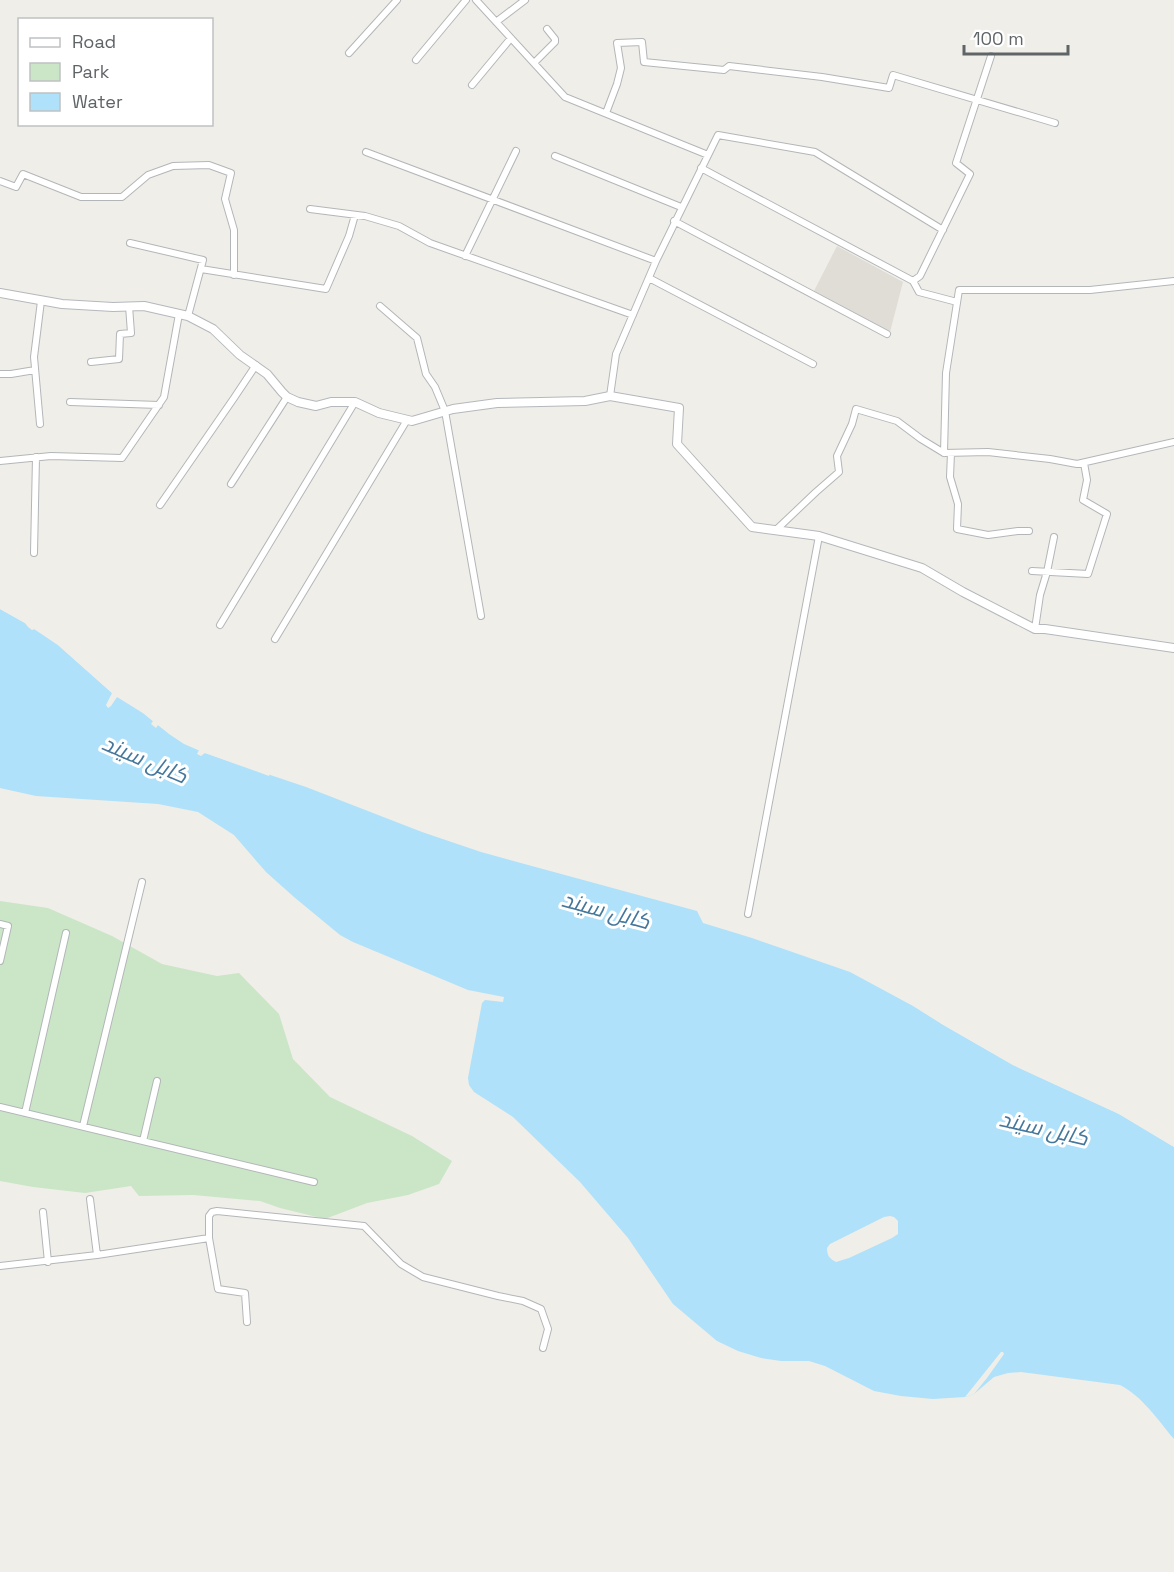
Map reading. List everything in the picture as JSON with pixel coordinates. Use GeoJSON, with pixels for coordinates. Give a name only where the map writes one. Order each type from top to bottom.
{"type":"FeatureCollection","features":[{"type":"Feature","properties":{"kind":"street"},"geometry":{"type":"LineString","coordinates":[[350,53],[397,0]]}},
{"type":"Feature","properties":{"kind":"street"},"geometry":{"type":"LineString","coordinates":[[416,60],[466,0]]}},
{"type":"Feature","properties":{"kind":"street"},"geometry":{"type":"LineString","coordinates":[[476,0],[565,97],[708,155]]}},
{"type":"Feature","properties":{"kind":"street"},"geometry":{"type":"LineString","coordinates":[[496,22],[525,0]]}},
{"type":"Feature","properties":{"kind":"street"},"geometry":{"type":"LineString","coordinates":[[534,63],[555,42],[547,29]]}},
{"type":"Feature","properties":{"kind":"street"},"geometry":{"type":"LineString","coordinates":[[472,85],[511,38]]}},
{"type":"Feature","properties":{"kind":"street"},"geometry":{"type":"LineString","coordinates":[[606,113],[621,68],[617,43],[642,42],[644,62],[724,70],[729,66],[889,88],[893,75],[1055,123]]}},
{"type":"Feature","properties":{"kind":"street"},"geometry":{"type":"LineString","coordinates":[[913,281],[920,276],[970,174],[956,163],[991,56]]}},
{"type":"Feature","properties":{"kind":"street"},"geometry":{"type":"LineString","coordinates":[[610,396],[616,354],[674,222],[718,135],[815,152],[943,230]]}},
{"type":"Feature","properties":{"kind":"street"},"geometry":{"type":"LineString","coordinates":[[366,152],[656,261]]}},
{"type":"Feature","properties":{"kind":"street"},"geometry":{"type":"LineString","coordinates":[[465,256],[516,152]]}},
{"type":"Feature","properties":{"kind":"street"},"geometry":{"type":"LineString","coordinates":[[555,156],[681,207]]}},
{"type":"Feature","properties":{"kind":"street"},"geometry":{"type":"LineString","coordinates":[[0,182],[16,187],[23,174],[81,197],[122,197],[148,175],[173,166],[209,165],[231,172],[225,199],[234,230],[234,274]]}},
{"type":"Feature","properties":{"kind":"street"},"geometry":{"type":"LineString","coordinates":[[701,168],[913,281],[919,292],[957,302]]}},
{"type":"Feature","properties":{"kind":"street"},"geometry":{"type":"LineString","coordinates":[[310,209],[365,216],[399,226],[430,243],[633,315]]}},
{"type":"Feature","properties":{"kind":"street"},"geometry":{"type":"LineString","coordinates":[[201,269],[326,289],[349,236],[355,215]]}},
{"type":"Feature","properties":{"kind":"street"},"geometry":{"type":"LineString","coordinates":[[674,222],[887,334]]}},
{"type":"Feature","properties":{"kind":"street"},"geometry":{"type":"LineString","coordinates":[[0,461],[51,456],[122,458],[164,397],[184,315],[203,260],[130,243]]}},
{"type":"Feature","properties":{"kind":"street"},"geometry":{"type":"LineString","coordinates":[[649,278],[813,364]]}},
{"type":"Feature","properties":{"kind":"street"},"geometry":{"type":"LineString","coordinates":[[1029,531],[988,535],[957,530],[958,504],[950,477],[948,453],[946,373],[958,290],[1089,290],[1174,281]]}},
{"type":"Feature","properties":{"kind":"street"},"geometry":{"type":"LineString","coordinates":[[0,293],[41,301],[82,305],[144,306],[184,315],[213,329],[240,354],[267,374],[287,397],[316,406],[332,402],[354,402],[379,413],[412,421],[445,411],[497,403],[585,401],[610,396],[679,408],[677,444],[752,527],[819,536],[922,568],[1035,629],[1045,628],[1174,648]]}},
{"type":"Feature","properties":{"kind":"street"},"geometry":{"type":"LineString","coordinates":[[40,424],[34,357],[41,301]]}},
{"type":"Feature","properties":{"kind":"street"},"geometry":{"type":"LineString","coordinates":[[91,362],[118,359],[120,334],[132,333],[129,306]]}},
{"type":"Feature","properties":{"kind":"street"},"geometry":{"type":"LineString","coordinates":[[380,306],[417,338],[426,374],[435,387],[445,411],[481,616]]}},
{"type":"Feature","properties":{"kind":"street"},"geometry":{"type":"LineString","coordinates":[[160,505],[256,365]]}},
{"type":"Feature","properties":{"kind":"street"},"geometry":{"type":"LineString","coordinates":[[0,374],[35,370]]}},
{"type":"Feature","properties":{"kind":"street"},"geometry":{"type":"LineString","coordinates":[[231,484],[287,397]]}},
{"type":"Feature","properties":{"kind":"street"},"geometry":{"type":"LineString","coordinates":[[70,402],[159,405]]}},
{"type":"Feature","properties":{"kind":"street"},"geometry":{"type":"LineString","coordinates":[[220,625],[354,402]]}},
{"type":"Feature","properties":{"kind":"street"},"geometry":{"type":"LineString","coordinates":[[776,530],[839,472],[837,456],[852,424],[856,409],[897,421],[921,439],[948,453],[988,452],[1050,459],[1077,465],[1174,442]]}},
{"type":"Feature","properties":{"kind":"street"},"geometry":{"type":"LineString","coordinates":[[275,639],[407,420]]}},
{"type":"Feature","properties":{"kind":"street"},"geometry":{"type":"LineString","coordinates":[[34,553],[36,457]]}},
{"type":"Feature","properties":{"kind":"street"},"geometry":{"type":"LineString","coordinates":[[1032,571],[1088,574],[1107,514],[1083,500],[1087,480],[1084,463]]}},
{"type":"Feature","properties":{"kind":"street"},"geometry":{"type":"LineString","coordinates":[[748,914],[819,536]]}},
{"type":"Feature","properties":{"kind":"street"},"geometry":{"type":"LineString","coordinates":[[1035,629],[1040,595],[1054,537]]}},
{"type":"Feature","properties":{"kind":"street"},"geometry":{"type":"LineString","coordinates":[[83,1126],[142,882]]}},
{"type":"Feature","properties":{"kind":"street"},"geometry":{"type":"LineString","coordinates":[[0,924],[8,926],[0,961]]}},
{"type":"Feature","properties":{"kind":"street"},"geometry":{"type":"LineString","coordinates":[[25,1113],[66,933]]}},
{"type":"Feature","properties":{"kind":"street"},"geometry":{"type":"LineString","coordinates":[[143,1141],[157,1081]]}},
{"type":"Feature","properties":{"kind":"street"},"geometry":{"type":"LineString","coordinates":[[0,1107],[314,1182]]}},
{"type":"Feature","properties":{"kind":"street"},"geometry":{"type":"LineString","coordinates":[[90,1198],[97,1256]]}},
{"type":"Feature","properties":{"kind":"street"},"geometry":{"type":"LineString","coordinates":[[44,1212],[48,1262]]}},
{"type":"Feature","properties":{"kind":"street"},"geometry":{"type":"LineString","coordinates":[[247,1322],[244,1293],[218,1289],[209,1238],[212,1212],[363,1226],[401,1264],[423,1277],[523,1301],[541,1308],[548,1329],[543,1348]]}},
{"type":"Feature","properties":{"kind":"street"},"geometry":{"type":"LineString","coordinates":[[0,1266],[97,1256],[209,1238]]}},
{"type":"Feature","properties":{"kind":"shaded area"},"geometry":{"type":"Polygon","coordinates":[[[837,246],[903,282],[890,332],[814,291],[837,246]]]}},
{"type":"Feature","properties":{"kind":"green space"},"geometry":{"type":"Polygon","coordinates":[[[0,901],[48,908],[112,936],[162,964],[217,976],[239,973],[279,1014],[293,1059],[330,1097],[412,1136],[452,1161],[439,1184],[408,1195],[367,1203],[325,1219],[260,1201],[193,1195],[139,1196],[131,1186],[85,1193],[0,1181],[0,901]]]}},
{"type":"Feature","properties":{"kind":"water","name":"کابل سيند"},"geometry":{"type":"Polygon","coordinates":[[[0,609],[58,645],[112,693],[184,744],[481,852],[697,911],[703,923],[850,972],[1013,1065],[1119,1114],[1174,1147],[1174,1439],[1143,1402],[1120,1385],[1021,1372],[994,1377],[974,1394],[965,1397],[933,1399],[901,1396],[874,1391],[825,1366],[809,1361],[761,1358],[717,1341],[673,1304],[628,1238],[580,1182],[513,1117],[474,1092],[469,1085],[468,1078],[482,1003],[485,1000],[503,1002],[504,997],[468,990],[340,935],[266,872],[234,835],[198,812],[158,804],[36,796],[0,788],[0,609]],[[884,1217],[830,1244],[827,1248],[829,1257],[836,1262],[892,1238],[898,1234],[898,1221],[894,1217],[884,1217]]]}},
{"type":"Feature","properties":{"kind":"pier"},"geometry":{"type":"Polygon","coordinates":[[[0,606],[50,635],[114,691],[145,711],[171,732],[206,750],[270,773],[269,776],[205,753],[201,756],[197,754],[199,750],[184,743],[158,725],[156,728],[151,724],[153,721],[143,713],[117,697],[108,708],[106,705],[112,693],[58,645],[0,609],[0,606]]]}},
{"type":"Feature","properties":{"kind":"pier"},"geometry":{"type":"Polygon","coordinates":[[[943,1021],[1014,1063],[1120,1112],[1174,1143],[1174,1147],[1119,1114],[1013,1065],[940,1023],[943,1021]]]}},
{"type":"Feature","properties":{"kind":"pier"},"geometry":{"type":"Polygon","coordinates":[[[1001,1352],[1004,1354],[987,1378],[974,1394],[965,1397],[1001,1352]]]}}]}
